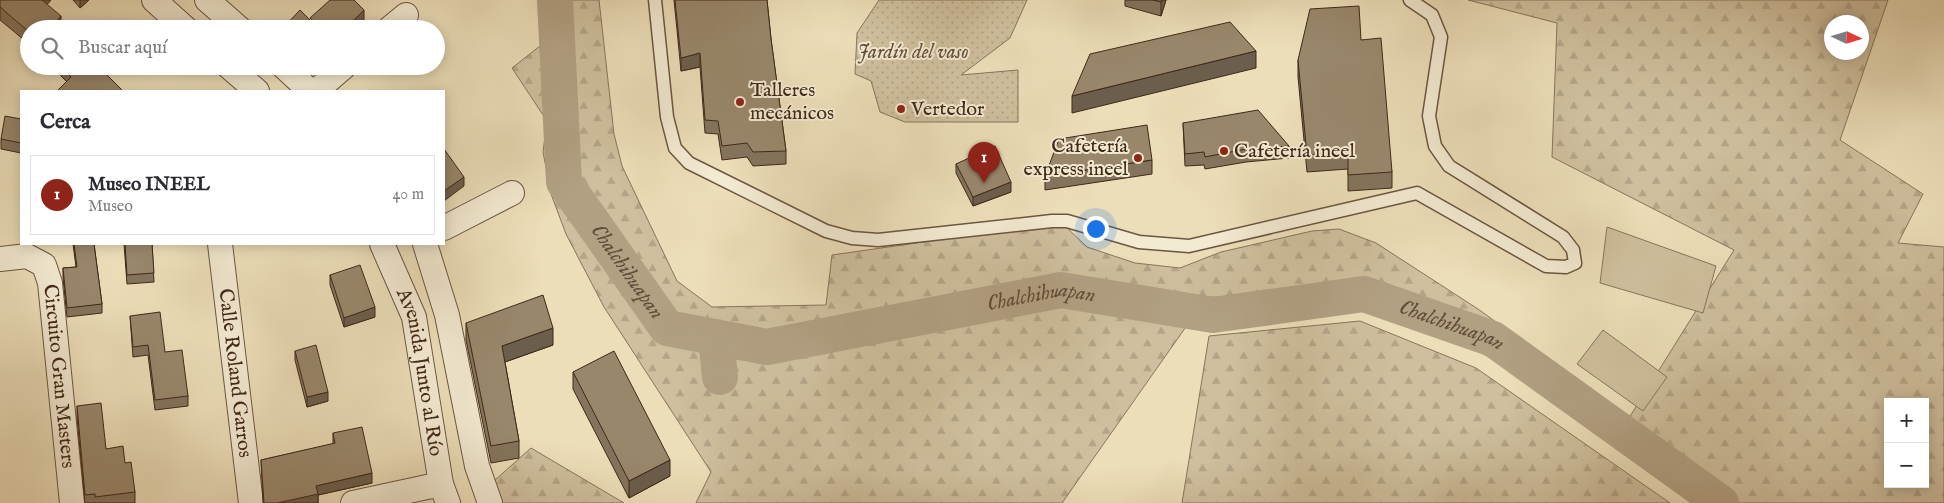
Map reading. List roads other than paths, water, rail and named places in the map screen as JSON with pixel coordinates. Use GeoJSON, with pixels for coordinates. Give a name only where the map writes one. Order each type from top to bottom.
{"type":"FeatureCollection","features":[{"type":"Feature","properties":{"kind":"street"},"geometry":{"type":"LineString","coordinates":[[154,0],[176,20]]}},
{"type":"Feature","properties":{"kind":"street"},"geometry":{"type":"LineString","coordinates":[[207,0],[230,20]]}},
{"type":"Feature","properties":{"kind":"street"},"geometry":{"type":"LineString","coordinates":[[238,75],[256,90]]}},
{"type":"Feature","properties":{"kind":"street"},"geometry":{"type":"LineString","coordinates":[[293,75],[309,90]]}},
{"type":"Feature","properties":{"kind":"street"},"geometry":{"type":"LineString","coordinates":[[317,90],[335,75]]}},
{"type":"Feature","properties":{"kind":"street"},"geometry":{"type":"LineString","coordinates":[[445,227],[512,193]]}},
{"type":"Feature","properties":{"kind":"street","name":"Calle Roland Garros"},"geometry":{"type":"LineString","coordinates":[[220,245],[251,503]]}},
{"type":"Feature","properties":{"kind":"street","name":"Avenida Junto al Río"},"geometry":{"type":"LineString","coordinates":[[382,245],[414,317],[444,493]]}},
{"type":"Feature","properties":{"kind":"street","name":"Avenida Junto al Río"},"geometry":{"type":"LineString","coordinates":[[425,245],[447,315],[478,466],[490,503]]}},
{"type":"Feature","properties":{"kind":"street","name":"Circuito Gran Masters"},"geometry":{"type":"LineString","coordinates":[[0,259],[27,256],[44,265],[50,283],[72,503]]}},
{"type":"Feature","properties":{"kind":"street"},"geometry":{"type":"LineString","coordinates":[[353,503],[444,493]]}},
{"type":"Feature","properties":{"kind":"lane"},"geometry":{"type":"LineString","coordinates":[[656,0],[667,118],[675,148],[689,163],[826,231],[852,238],[878,240],[1052,220],[1067,221],[1139,242],[1189,246],[1416,193],[1546,266],[1566,267],[1575,263],[1573,250],[1563,237],[1449,166],[1435,146],[1429,116],[1441,37],[1432,15],[1410,0]]}},
{"type":"Feature","properties":{"kind":"waterway","name":"Chalchihuapan"},"geometry":{"type":"LineString","coordinates":[[555,0],[564,182],[667,328],[767,347],[1061,290],[1213,315],[1364,294],[1493,339],[1721,503]]}},
{"type":"Feature","properties":{"kind":"waterway"},"geometry":{"type":"LineString","coordinates":[[716,337],[720,377]]}},
{"type":"Feature","properties":{"kind":"place","name":"Talleres mecánicos"},"geometry":{"type":"Point","coordinates":[740,102]}},
{"type":"Feature","properties":{"kind":"place","name":"Vertedor"},"geometry":{"type":"Point","coordinates":[901,109]}},
{"type":"Feature","properties":{"kind":"place","name":"Cafetería ineel"},"geometry":{"type":"Point","coordinates":[1224,151]}},
{"type":"Feature","properties":{"kind":"place","name":"Cafetería express ineel"},"geometry":{"type":"Point","coordinates":[1138,158]}},
{"type":"Feature","properties":{"kind":"place","name":"Museo INEEL"},"geometry":{"type":"Point","coordinates":[984,183]}},
{"type":"Feature","properties":{"kind":"park label","name":"Jardín del vaso"},"geometry":{"type":"Point","coordinates":[913,52]}}]}
